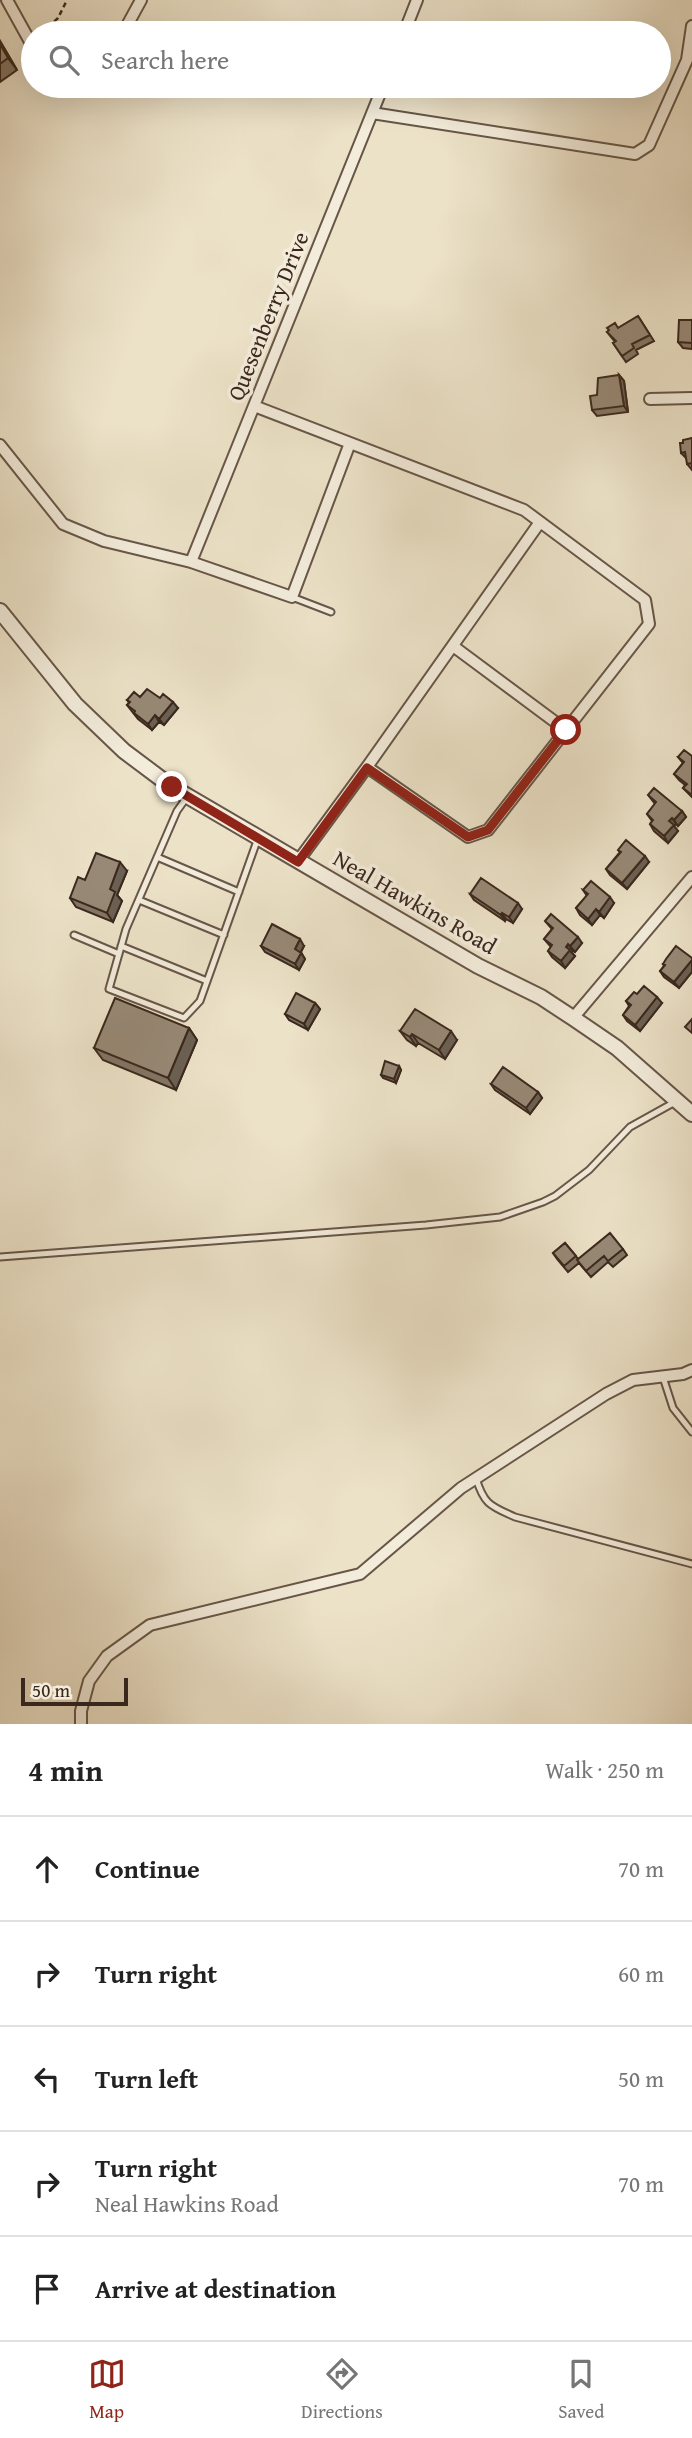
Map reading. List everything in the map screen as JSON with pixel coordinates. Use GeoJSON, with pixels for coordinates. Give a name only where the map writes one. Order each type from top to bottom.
{"type":"FeatureCollection","features":[{"type":"Feature","properties":{"kind":"street"},"geometry":{"type":"LineString","coordinates":[[7,0],[21,25]]}},
{"type":"Feature","properties":{"kind":"street"},"geometry":{"type":"LineString","coordinates":[[130,21],[141,0]]}},
{"type":"Feature","properties":{"kind":"street"},"geometry":{"type":"LineString","coordinates":[[409,21],[417,0]]}},
{"type":"Feature","properties":{"kind":"street"},"geometry":{"type":"LineString","coordinates":[[372,113],[635,155],[649,145],[689,61],[692,26]]}},
{"type":"Feature","properties":{"kind":"street","name":"Quesenberry Drive"},"geometry":{"type":"LineString","coordinates":[[191,562],[378,98]]}},
{"type":"Feature","properties":{"kind":"street"},"geometry":{"type":"LineString","coordinates":[[650,399],[692,398]]}},
{"type":"Feature","properties":{"kind":"street"},"geometry":{"type":"LineString","coordinates":[[254,407],[524,510],[645,600],[649,625],[488,830],[468,837],[367,768]]}},
{"type":"Feature","properties":{"kind":"street"},"geometry":{"type":"LineString","coordinates":[[0,445],[63,524],[104,541],[191,562],[292,597],[350,443]]}},
{"type":"Feature","properties":{"kind":"street"},"geometry":{"type":"LineString","coordinates":[[298,862],[540,522]]}},
{"type":"Feature","properties":{"kind":"street","name":"Neal Hawkins Road"},"geometry":{"type":"LineString","coordinates":[[0,611],[75,704],[124,751],[187,797],[478,966],[541,997],[617,1048],[692,1114]]}},
{"type":"Feature","properties":{"kind":"street"},"geometry":{"type":"LineString","coordinates":[[453,646],[566,730]]}},
{"type":"Feature","properties":{"kind":"street"},"geometry":{"type":"LineString","coordinates":[[573,1018],[692,877]]}},
{"type":"Feature","properties":{"kind":"street"},"geometry":{"type":"LineString","coordinates":[[81,1724],[81,1711],[89,1681],[107,1656],[150,1625],[360,1574],[461,1488],[606,1395],[633,1380],[692,1370]]}},
{"type":"Feature","properties":{"kind":"lane"},"geometry":{"type":"LineString","coordinates":[[292,597],[331,612]]}},
{"type":"Feature","properties":{"kind":"lane"},"geometry":{"type":"LineString","coordinates":[[187,797],[177,811],[138,900],[109,989],[184,1018],[200,1001],[258,838]]}},
{"type":"Feature","properties":{"kind":"lane"},"geometry":{"type":"LineString","coordinates":[[157,857],[239,892]]}},
{"type":"Feature","properties":{"kind":"lane"},"geometry":{"type":"LineString","coordinates":[[138,900],[223,935]]}},
{"type":"Feature","properties":{"kind":"lane"},"geometry":{"type":"LineString","coordinates":[[74,935],[119,954]]}},
{"type":"Feature","properties":{"kind":"lane"},"geometry":{"type":"LineString","coordinates":[[121,946],[207,981]]}},
{"type":"Feature","properties":{"kind":"lane"},"geometry":{"type":"LineString","coordinates":[[0,1257],[500,1217],[555,1196],[589,1170],[630,1127],[678,1100]]}},
{"type":"Feature","properties":{"kind":"lane"},"geometry":{"type":"LineString","coordinates":[[663,1377],[673,1408],[692,1432]]}},
{"type":"Feature","properties":{"kind":"lane"},"geometry":{"type":"LineString","coordinates":[[476,1478],[481,1496],[492,1506],[515,1517],[692,1564]]}},
{"type":"Feature","properties":{"kind":"path"},"geometry":{"type":"LineString","coordinates":[[55,21],[67,0]]}},
{"type":"Feature","properties":{"kind":"building"},"geometry":{"type":"Polygon","coordinates":[[[0,44],[8,58],[0,64],[0,44]]]}},
{"type":"Feature","properties":{"kind":"building"},"geometry":{"type":"Polygon","coordinates":[[[638,316],[650,335],[632,344],[634,348],[622,356],[607,328],[615,323],[618,328],[638,316]]]}},
{"type":"Feature","properties":{"kind":"building"},"geometry":{"type":"Polygon","coordinates":[[[679,320],[692,320],[692,343],[678,342],[679,320]]]}},
{"type":"Feature","properties":{"kind":"building"},"geometry":{"type":"Polygon","coordinates":[[[619,375],[624,406],[592,410],[590,396],[597,395],[598,378],[619,375]]]}},
{"type":"Feature","properties":{"kind":"building"},"geometry":{"type":"Polygon","coordinates":[[[692,438],[692,463],[687,464],[685,452],[681,453],[680,443],[692,438]]]}},
{"type":"Feature","properties":{"kind":"building"},"geometry":{"type":"Polygon","coordinates":[[[147,689],[160,698],[163,694],[173,702],[159,719],[155,715],[148,724],[127,705],[130,702],[127,700],[134,692],[140,697],[147,689]]]}},
{"type":"Feature","properties":{"kind":"building"},"geometry":{"type":"Polygon","coordinates":[[[684,750],[692,756],[692,795],[683,788],[687,784],[674,774],[684,762],[678,757],[684,750]]]}},
{"type":"Feature","properties":{"kind":"building"},"geometry":{"type":"Polygon","coordinates":[[[654,788],[682,811],[674,820],[672,818],[669,821],[674,825],[664,836],[650,824],[653,820],[647,814],[656,802],[648,795],[654,788]]]}},
{"type":"Feature","properties":{"kind":"building"},"geometry":{"type":"Polygon","coordinates":[[[626,840],[645,856],[622,883],[606,869],[621,852],[618,850],[626,840]]]}},
{"type":"Feature","properties":{"kind":"building"},"geometry":{"type":"Polygon","coordinates":[[[96,853],[120,862],[110,889],[115,892],[107,913],[70,898],[78,877],[85,880],[96,853]]]}},
{"type":"Feature","properties":{"kind":"building"},"geometry":{"type":"Polygon","coordinates":[[[481,878],[518,903],[509,917],[502,913],[501,915],[470,894],[481,878]]]}},
{"type":"Feature","properties":{"kind":"building"},"geometry":{"type":"Polygon","coordinates":[[[591,881],[610,897],[599,912],[596,909],[588,919],[576,908],[588,894],[583,890],[591,881]]]}},
{"type":"Feature","properties":{"kind":"building"},"geometry":{"type":"Polygon","coordinates":[[[551,914],[578,937],[570,946],[568,944],[566,947],[570,950],[561,961],[548,951],[552,945],[544,939],[553,928],[545,921],[551,914]]]}},
{"type":"Feature","properties":{"kind":"building"},"geometry":{"type":"Polygon","coordinates":[[[272,924],[300,939],[295,949],[301,953],[295,964],[261,946],[272,924]]]}},
{"type":"Feature","properties":{"kind":"building"},"geometry":{"type":"Polygon","coordinates":[[[676,946],[692,960],[674,982],[660,971],[676,946]]]}},
{"type":"Feature","properties":{"kind":"building"},"geometry":{"type":"Polygon","coordinates":[[[644,986],[657,997],[635,1025],[623,1015],[631,1005],[626,1001],[644,986]]]}},
{"type":"Feature","properties":{"kind":"building"},"geometry":{"type":"Polygon","coordinates":[[[296,993],[315,1003],[304,1024],[285,1014],[296,993]]]}},
{"type":"Feature","properties":{"kind":"building"},"geometry":{"type":"Polygon","coordinates":[[[115,998],[189,1028],[168,1078],[94,1048],[115,998]]]}},
{"type":"Feature","properties":{"kind":"building"},"geometry":{"type":"Polygon","coordinates":[[[415,1009],[451,1031],[439,1050],[412,1034],[410,1037],[400,1031],[415,1009]]]}},
{"type":"Feature","properties":{"kind":"building"},"geometry":{"type":"Polygon","coordinates":[[[692,1019],[692,1033],[685,1027],[692,1019]]]}},
{"type":"Feature","properties":{"kind":"building"},"geometry":{"type":"Polygon","coordinates":[[[385,1061],[399,1066],[394,1079],[381,1075],[385,1061]]]}},
{"type":"Feature","properties":{"kind":"building"},"geometry":{"type":"Polygon","coordinates":[[[503,1067],[538,1092],[526,1108],[491,1084],[503,1067]]]}},
{"type":"Feature","properties":{"kind":"building"},"geometry":{"type":"Polygon","coordinates":[[[610,1233],[623,1249],[608,1261],[604,1256],[586,1271],[577,1260],[610,1233]]]}},
{"type":"Feature","properties":{"kind":"building"},"geometry":{"type":"Polygon","coordinates":[[[565,1243],[576,1256],[564,1266],[553,1253],[565,1243]]]}},
{"type":"Feature","properties":{"kind":"route"},"geometry":{"type":"LineString","coordinates":[[172,787],[298,862],[367,768],[468,837],[488,830],[566,730]]}}]}
